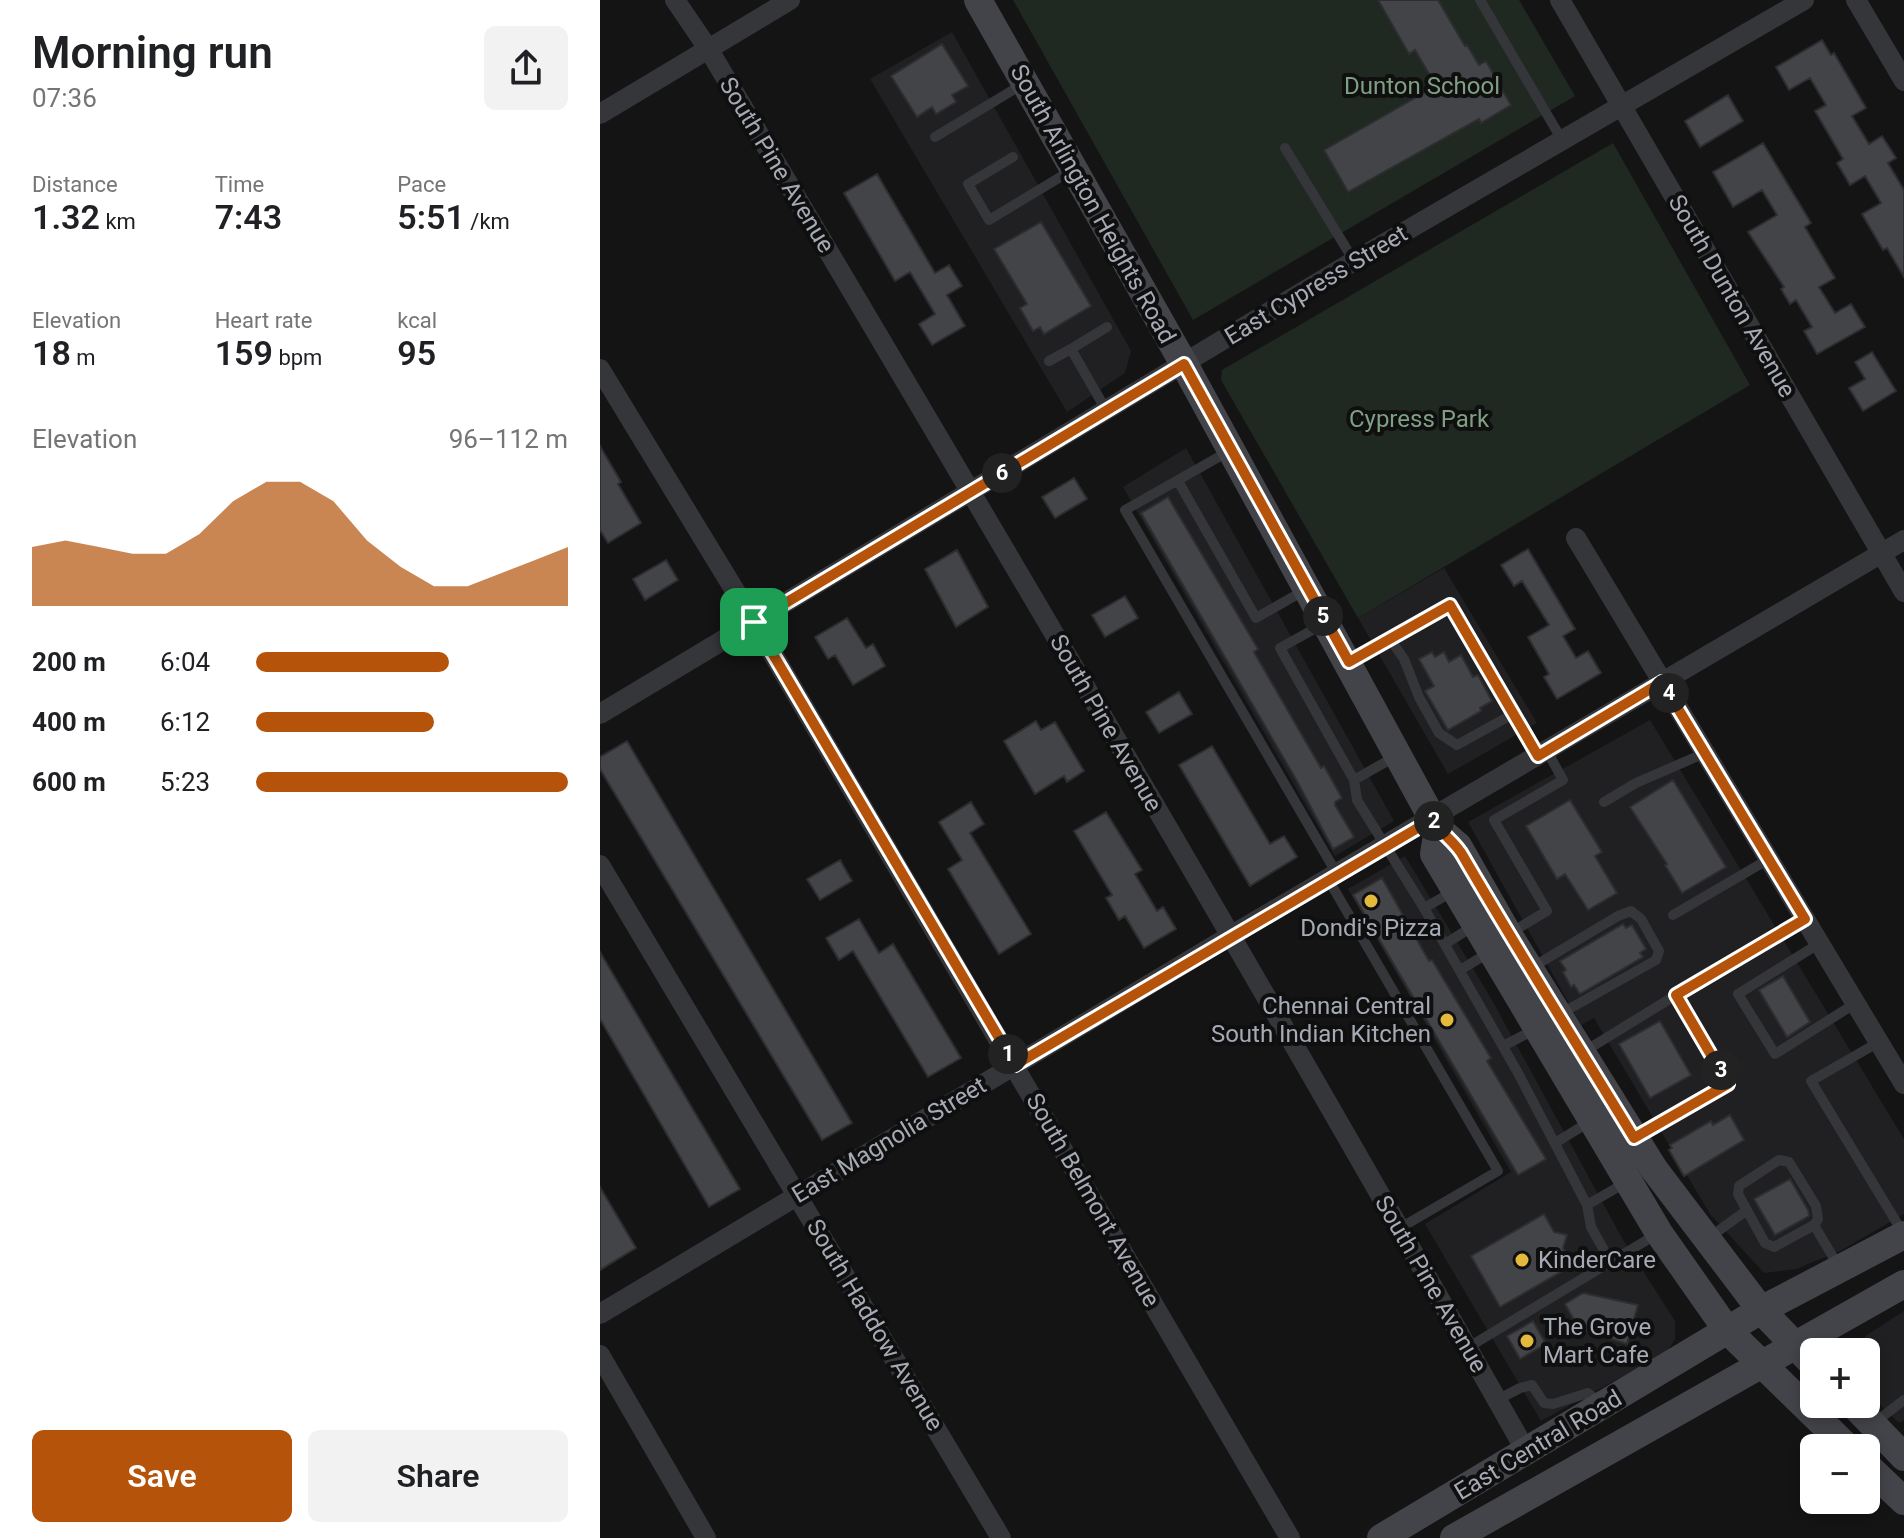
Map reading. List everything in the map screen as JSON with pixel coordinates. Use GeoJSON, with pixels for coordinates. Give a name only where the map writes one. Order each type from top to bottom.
{"type":"FeatureCollection","features":[{"type":"Feature","properties":{"kind":"main road","name":"South Arlington Heights Road"},"geometry":{"type":"LineString","coordinates":[[978,0],[1184,364],[1435,824],[1458,846],[1500,943],[1547,1022],[1582,1053],[1654,1169],[1761,1310],[1800,1350]]}},
{"type":"Feature","properties":{"kind":"main road","name":"South Arlington Heights Road"},"geometry":{"type":"LineString","coordinates":[[1435,824],[1434,854],[1476,924],[1530,969],[1547,1022],[1590,1121],[1659,1233],[1727,1330],[1833,1434]]}},
{"type":"Feature","properties":{"kind":"main road","name":"East Central Road"},"geometry":{"type":"LineString","coordinates":[[1381,1538],[1761,1310],[1904,1235]]}},
{"type":"Feature","properties":{"kind":"main road","name":"East Central Road"},"geometry":{"type":"LineString","coordinates":[[1831,1338],[1901,1292]]}},
{"type":"Feature","properties":{"kind":"main road","name":"East Central Road"},"geometry":{"type":"LineString","coordinates":[[1454,1538],[1761,1366],[1800,1356]]}},
{"type":"Feature","properties":{"kind":"main road"},"geometry":{"type":"LineString","coordinates":[[1866,1418],[1904,1457]]}},
{"type":"Feature","properties":{"kind":"main road"},"geometry":{"type":"LineString","coordinates":[[1880,1478],[1904,1501]]}},
{"type":"Feature","properties":{"kind":"street","name":"South Pine Avenue"},"geometry":{"type":"LineString","coordinates":[[675,0],[709,50],[971,492],[1400,1228],[1527,1453]]}},
{"type":"Feature","properties":{"kind":"street"},"geometry":{"type":"LineString","coordinates":[[600,114],[790,0]]}},
{"type":"Feature","properties":{"kind":"street","name":"South Dunton Avenue"},"geometry":{"type":"LineString","coordinates":[[1560,0],[1904,592]]}},
{"type":"Feature","properties":{"kind":"street","name":"East Cypress Street"},"geometry":{"type":"LineString","coordinates":[[600,714],[1354,261],[1804,0]]}},
{"type":"Feature","properties":{"kind":"street"},"geometry":{"type":"LineString","coordinates":[[1856,0],[1904,81]]}},
{"type":"Feature","properties":{"kind":"street","name":"South Belmont Avenue"},"geometry":{"type":"LineString","coordinates":[[600,369],[754,622],[1290,1538]]}},
{"type":"Feature","properties":{"kind":"street"},"geometry":{"type":"LineString","coordinates":[[1576,538],[1904,1084]]}},
{"type":"Feature","properties":{"kind":"street","name":"East Magnolia Street"},"geometry":{"type":"LineString","coordinates":[[600,1314],[1230,936],[1384,846],[1435,824],[1542,754],[1904,540]]}},
{"type":"Feature","properties":{"kind":"street","name":"South Haddow Avenue"},"geometry":{"type":"LineString","coordinates":[[600,865],[1001,1538]]}},
{"type":"Feature","properties":{"kind":"street"},"geometry":{"type":"LineString","coordinates":[[600,1355],[706,1538]]}},
{"type":"Feature","properties":{"kind":"lane"},"geometry":{"type":"LineString","coordinates":[[1480,0],[1562,140]]}},
{"type":"Feature","properties":{"kind":"lane"},"geometry":{"type":"LineString","coordinates":[[935,137],[1025,83]]}},
{"type":"Feature","properties":{"kind":"lane"},"geometry":{"type":"LineString","coordinates":[[1285,148],[1354,261]]}},
{"type":"Feature","properties":{"kind":"lane"},"geometry":{"type":"LineString","coordinates":[[1013,157],[968,184],[989,220],[1074,169]]}},
{"type":"Feature","properties":{"kind":"lane"},"geometry":{"type":"LineString","coordinates":[[1049,361],[1107,327]]}},
{"type":"Feature","properties":{"kind":"lane"},"geometry":{"type":"LineString","coordinates":[[1071,349],[1106,410]]}},
{"type":"Feature","properties":{"kind":"lane"},"geometry":{"type":"LineString","coordinates":[[1231,450],[1125,510],[1498,1171],[1400,1228]]}},
{"type":"Feature","properties":{"kind":"lane"},"geometry":{"type":"LineString","coordinates":[[1178,481],[1256,618],[1308,588]]}},
{"type":"Feature","properties":{"kind":"lane"},"geometry":{"type":"LineString","coordinates":[[1349,662],[1450,605],[1513,714],[1563,780],[1494,820],[1547,911],[1460,970]]}},
{"type":"Feature","properties":{"kind":"lane"},"geometry":{"type":"LineString","coordinates":[[1326,622],[1280,648],[1354,780],[1357,800],[1384,846],[1400,866],[1503,1046],[1587,1205],[1591,1227],[1610,1261]]}},
{"type":"Feature","properties":{"kind":"lane"},"geometry":{"type":"LineString","coordinates":[[1390,639],[1404,659],[1419,697],[1439,733],[1457,745],[1513,714]]}},
{"type":"Feature","properties":{"kind":"lane"},"geometry":{"type":"LineString","coordinates":[[1604,802],[1636,783],[1705,753]]}},
{"type":"Feature","properties":{"kind":"lane"},"geometry":{"type":"LineString","coordinates":[[1354,780],[1399,754]]}},
{"type":"Feature","properties":{"kind":"lane"},"geometry":{"type":"LineString","coordinates":[[1673,915],[1769,859]]}},
{"type":"Feature","properties":{"kind":"lane"},"geometry":{"type":"LineString","coordinates":[[1424,908],[1456,890]]}},
{"type":"Feature","properties":{"kind":"lane"},"geometry":{"type":"LineString","coordinates":[[1503,1046],[1656,960],[1659,951],[1641,919],[1631,911],[1530,969]]}},
{"type":"Feature","properties":{"kind":"lane"},"geometry":{"type":"LineString","coordinates":[[1582,1053],[1805,919]]}},
{"type":"Feature","properties":{"kind":"lane"},"geometry":{"type":"LineString","coordinates":[[1445,944],[1476,924]]}},
{"type":"Feature","properties":{"kind":"lane"},"geometry":{"type":"LineString","coordinates":[[1820,943],[1738,994],[1775,1054],[1856,1003]]}},
{"type":"Feature","properties":{"kind":"lane"},"geometry":{"type":"LineString","coordinates":[[1634,1138],[1728,1084],[1676,995]]}},
{"type":"Feature","properties":{"kind":"lane"},"geometry":{"type":"LineString","coordinates":[[1879,1041],[1811,1081],[1904,1235]]}},
{"type":"Feature","properties":{"kind":"lane"},"geometry":{"type":"LineString","coordinates":[[1555,1143],[1590,1121]]}},
{"type":"Feature","properties":{"kind":"lane"},"geometry":{"type":"LineString","coordinates":[[1779,1160],[1789,1162],[1816,1206],[1818,1219],[1814,1225],[1774,1247],[1765,1243],[1738,1194],[1739,1186],[1779,1160]]}},
{"type":"Feature","properties":{"kind":"lane"},"geometry":{"type":"LineString","coordinates":[[1587,1205],[1627,1181]]}},
{"type":"Feature","properties":{"kind":"lane"},"geometry":{"type":"LineString","coordinates":[[1707,1239],[1747,1210]]}},
{"type":"Feature","properties":{"kind":"lane"},"geometry":{"type":"LineString","coordinates":[[1814,1225],[1840,1269]]}},
{"type":"Feature","properties":{"kind":"lane"},"geometry":{"type":"LineString","coordinates":[[1467,1348],[1659,1233]]}},
{"type":"Feature","properties":{"kind":"lane"},"geometry":{"type":"LineString","coordinates":[[1497,1400],[1532,1385],[1544,1403],[1553,1404],[1588,1393],[1604,1405]]}},
{"type":"Feature","properties":{"kind":"lane"},"geometry":{"type":"LineString","coordinates":[[1880,1408],[1904,1400]]}},
{"type":"Feature","properties":{"kind":"shaded area"},"geometry":{"type":"Polygon","coordinates":[[[952,32],[1131,351],[1125,373],[1067,412],[870,79],[952,32]]]}},
{"type":"Feature","properties":{"kind":"shaded area"},"geometry":{"type":"Polygon","coordinates":[[[1186,448],[1394,821],[1335,856],[1123,487],[1186,448]]]}},
{"type":"Feature","properties":{"kind":"shaded area"},"geometry":{"type":"Polygon","coordinates":[[[1444,568],[1537,723],[1448,774],[1358,618],[1444,568]]]}},
{"type":"Feature","properties":{"kind":"shaded area"},"geometry":{"type":"Polygon","coordinates":[[[1650,720],[1904,1139],[1904,1214],[1840,1251],[1796,1269],[1764,1273],[1710,1214],[1594,1018],[1581,1025],[1468,822],[1650,720]]]}},
{"type":"Feature","properties":{"kind":"shaded area"},"geometry":{"type":"Polygon","coordinates":[[[1405,856],[1492,1000],[1622,1238],[1675,1321],[1675,1339],[1667,1352],[1541,1421],[1425,1224],[1511,1172],[1348,889],[1405,856]]]}},
{"type":"Feature","properties":{"kind":"shaded area"},"geometry":{"type":"Polygon","coordinates":[[[1904,1311],[1904,1420],[1899,1423],[1880,1405],[1880,1338],[1864,1338],[1904,1311]]]}},
{"type":"Feature","properties":{"kind":"green space","name":"Dunton School"},"geometry":{"type":"Polygon","coordinates":[[[1013,0],[1519,0],[1575,96],[1193,320],[1013,0]]]}},
{"type":"Feature","properties":{"kind":"green space","name":"Cypress Park"},"geometry":{"type":"Polygon","coordinates":[[[1613,143],[1750,385],[1358,618],[1221,380],[1222,370],[1613,143]]]}},
{"type":"Feature","properties":{"kind":"building"},"geometry":{"type":"Polygon","coordinates":[[[1378,0],[1438,0],[1479,65],[1486,61],[1511,105],[1481,123],[1479,119],[1348,192],[1324,150],[1436,86],[1415,50],[1409,54],[1378,0]]]}},
{"type":"Feature","properties":{"kind":"building"},"geometry":{"type":"Polygon","coordinates":[[[1822,40],[1831,55],[1834,53],[1866,108],[1852,116],[1869,144],[1882,136],[1896,158],[1888,163],[1904,190],[1904,277],[1887,248],[1883,250],[1862,214],[1881,203],[1865,176],[1850,185],[1837,163],[1843,159],[1815,111],[1826,105],[1810,78],[1789,90],[1776,67],[1822,40]]]}},
{"type":"Feature","properties":{"kind":"building"},"geometry":{"type":"Polygon","coordinates":[[[942,44],[968,86],[952,95],[956,102],[936,114],[932,107],[917,117],[891,76],[942,44]]]}},
{"type":"Feature","properties":{"kind":"building"},"geometry":{"type":"Polygon","coordinates":[[[1728,95],[1743,121],[1700,147],[1685,121],[1728,95]]]}},
{"type":"Feature","properties":{"kind":"building"},"geometry":{"type":"Polygon","coordinates":[[[1763,143],[1811,223],[1805,227],[1835,278],[1819,287],[1835,313],[1851,304],[1865,327],[1817,354],[1804,331],[1812,327],[1796,300],[1790,304],[1781,289],[1784,287],[1748,232],[1777,215],[1762,190],[1733,207],[1713,172],[1763,143]]]}},
{"type":"Feature","properties":{"kind":"building"},"geometry":{"type":"Polygon","coordinates":[[[877,174],[935,273],[949,265],[962,286],[947,295],[965,326],[932,345],[919,324],[935,314],[910,272],[895,281],[844,193],[877,174]]]}},
{"type":"Feature","properties":{"kind":"building"},"geometry":{"type":"Polygon","coordinates":[[[1041,222],[1091,306],[1044,334],[1040,327],[1033,331],[1020,308],[1027,304],[994,249],[1041,222]]]}},
{"type":"Feature","properties":{"kind":"building"},"geometry":{"type":"Polygon","coordinates":[[[1872,352],[1896,391],[1863,411],[1849,388],[1865,379],[1855,362],[1872,352]]]}},
{"type":"Feature","properties":{"kind":"building"},"geometry":{"type":"Polygon","coordinates":[[[600,446],[641,523],[608,543],[600,530],[600,446]]]}},
{"type":"Feature","properties":{"kind":"building"},"geometry":{"type":"Polygon","coordinates":[[[1074,478],[1087,499],[1055,518],[1042,497],[1074,478]]]}},
{"type":"Feature","properties":{"kind":"building"},"geometry":{"type":"Polygon","coordinates":[[[1168,497],[1258,649],[1254,652],[1321,768],[1324,766],[1342,798],[1335,805],[1354,837],[1333,849],[1297,781],[1141,513],[1168,497]]]}},
{"type":"Feature","properties":{"kind":"building"},"geometry":{"type":"Polygon","coordinates":[[[1528,549],[1575,629],[1563,636],[1576,658],[1588,651],[1601,673],[1557,699],[1544,677],[1549,674],[1528,637],[1549,625],[1522,581],[1514,586],[1501,565],[1528,549]]]}},
{"type":"Feature","properties":{"kind":"building"},"geometry":{"type":"Polygon","coordinates":[[[957,550],[988,607],[956,627],[925,569],[957,550]]]}},
{"type":"Feature","properties":{"kind":"building"},"geometry":{"type":"Polygon","coordinates":[[[666,560],[678,580],[645,600],[633,579],[666,560]]]}},
{"type":"Feature","properties":{"kind":"building"},"geometry":{"type":"Polygon","coordinates":[[[1125,596],[1138,618],[1105,637],[1092,615],[1125,596]]]}},
{"type":"Feature","properties":{"kind":"building"},"geometry":{"type":"Polygon","coordinates":[[[847,618],[866,648],[873,644],[885,666],[853,685],[835,655],[828,659],[815,637],[847,618]]]}},
{"type":"Feature","properties":{"kind":"building"},"geometry":{"type":"Polygon","coordinates":[[[1432,652],[1435,657],[1444,652],[1449,662],[1461,655],[1473,677],[1478,675],[1492,701],[1448,730],[1425,691],[1434,686],[1419,659],[1432,652]]]}},
{"type":"Feature","properties":{"kind":"building"},"geometry":{"type":"Polygon","coordinates":[[[1179,692],[1192,714],[1159,733],[1146,712],[1179,692]]]}},
{"type":"Feature","properties":{"kind":"building"},"geometry":{"type":"Polygon","coordinates":[[[1036,721],[1041,730],[1055,722],[1084,771],[1067,782],[1064,776],[1035,794],[1004,741],[1036,721]]]}},
{"type":"Feature","properties":{"kind":"building"},"geometry":{"type":"Polygon","coordinates":[[[627,741],[852,1123],[822,1140],[600,769],[600,757],[627,741]]]}},
{"type":"Feature","properties":{"kind":"building"},"geometry":{"type":"Polygon","coordinates":[[[1212,746],[1270,844],[1284,836],[1297,857],[1250,886],[1179,765],[1212,746]]]}},
{"type":"Feature","properties":{"kind":"building"},"geometry":{"type":"Polygon","coordinates":[[[1673,780],[1726,867],[1682,893],[1630,807],[1673,780]]]}},
{"type":"Feature","properties":{"kind":"building"},"geometry":{"type":"Polygon","coordinates":[[[1570,800],[1602,852],[1595,856],[1617,893],[1588,910],[1565,874],[1557,879],[1526,826],[1570,800]]]}},
{"type":"Feature","properties":{"kind":"building"},"geometry":{"type":"Polygon","coordinates":[[[971,802],[984,824],[970,833],[1031,934],[999,954],[948,869],[962,860],[939,822],[971,802]]]}},
{"type":"Feature","properties":{"kind":"building"},"geometry":{"type":"Polygon","coordinates":[[[1106,812],[1142,870],[1135,874],[1157,911],[1163,907],[1176,929],[1144,948],[1125,916],[1119,920],[1106,898],[1112,895],[1074,831],[1106,812]]]}},
{"type":"Feature","properties":{"kind":"building"},"geometry":{"type":"Polygon","coordinates":[[[840,860],[852,881],[820,900],[807,879],[840,860]]]}},
{"type":"Feature","properties":{"kind":"building"},"geometry":{"type":"Polygon","coordinates":[[[1382,878],[1429,961],[1432,960],[1491,1058],[1487,1061],[1546,1159],[1518,1175],[1353,895],[1382,878]]]}},
{"type":"Feature","properties":{"kind":"building"},"geometry":{"type":"Polygon","coordinates":[[[859,919],[879,953],[893,944],[961,1058],[928,1077],[853,951],[839,960],[826,938],[859,919]]]}},
{"type":"Feature","properties":{"kind":"building"},"geometry":{"type":"Polygon","coordinates":[[[1623,924],[1626,928],[1632,925],[1646,949],[1640,953],[1643,957],[1580,994],[1574,985],[1571,987],[1560,961],[1623,924]]]}},
{"type":"Feature","properties":{"kind":"building"},"geometry":{"type":"Polygon","coordinates":[[[600,952],[740,1189],[709,1207],[600,1019],[600,952]]]}},
{"type":"Feature","properties":{"kind":"building"},"geometry":{"type":"Polygon","coordinates":[[[1783,976],[1810,1022],[1787,1037],[1759,990],[1783,976]]]}},
{"type":"Feature","properties":{"kind":"building"},"geometry":{"type":"Polygon","coordinates":[[[1660,1021],[1691,1075],[1650,1098],[1619,1044],[1660,1021]]]}},
{"type":"Feature","properties":{"kind":"building"},"geometry":{"type":"Polygon","coordinates":[[[1730,1115],[1744,1140],[1684,1176],[1669,1150],[1672,1148],[1670,1145],[1711,1121],[1713,1125],[1730,1115]]]}},
{"type":"Feature","properties":{"kind":"building"},"geometry":{"type":"Polygon","coordinates":[[[1790,1179],[1809,1216],[1775,1235],[1754,1199],[1790,1179]]]}},
{"type":"Feature","properties":{"kind":"building"},"geometry":{"type":"Polygon","coordinates":[[[600,1187],[636,1248],[600,1270],[600,1187]]]}},
{"type":"Feature","properties":{"kind":"building","name":"KinderCare"},"geometry":{"type":"Polygon","coordinates":[[[1544,1214],[1554,1232],[1567,1235],[1563,1248],[1573,1265],[1500,1307],[1471,1256],[1544,1214]]]}},
{"type":"Feature","properties":{"kind":"building"},"geometry":{"type":"Polygon","coordinates":[[[1583,1293],[1638,1305],[1627,1344],[1579,1329],[1565,1304],[1583,1293]]]}},
{"type":"Feature","properties":{"kind":"building"},"geometry":{"type":"Polygon","coordinates":[[[1533,1321],[1546,1344],[1520,1359],[1507,1336],[1533,1321]]]}},
{"type":"Feature","properties":{"kind":"place","name":"Dondi's Pizza"},"geometry":{"type":"Point","coordinates":[1371,901]}},
{"type":"Feature","properties":{"kind":"place","name":"Chennai Central South Indian Kitchen"},"geometry":{"type":"Point","coordinates":[1447,1020]}},
{"type":"Feature","properties":{"kind":"place","name":"KinderCare"},"geometry":{"type":"Point","coordinates":[1522,1260]}},
{"type":"Feature","properties":{"kind":"place","name":"The Grove Mart Cafe"},"geometry":{"type":"Point","coordinates":[1527,1341]}},
{"type":"Feature","properties":{"kind":"route"},"geometry":{"type":"LineString","coordinates":[[1184,364],[1349,662],[1450,605],[1538,756],[1662,682],[1805,919],[1676,995],[1728,1084],[1634,1138],[1508,934],[1458,846],[1438,829],[1433,819],[1015,1065],[754,622],[1184,364]]}}]}
